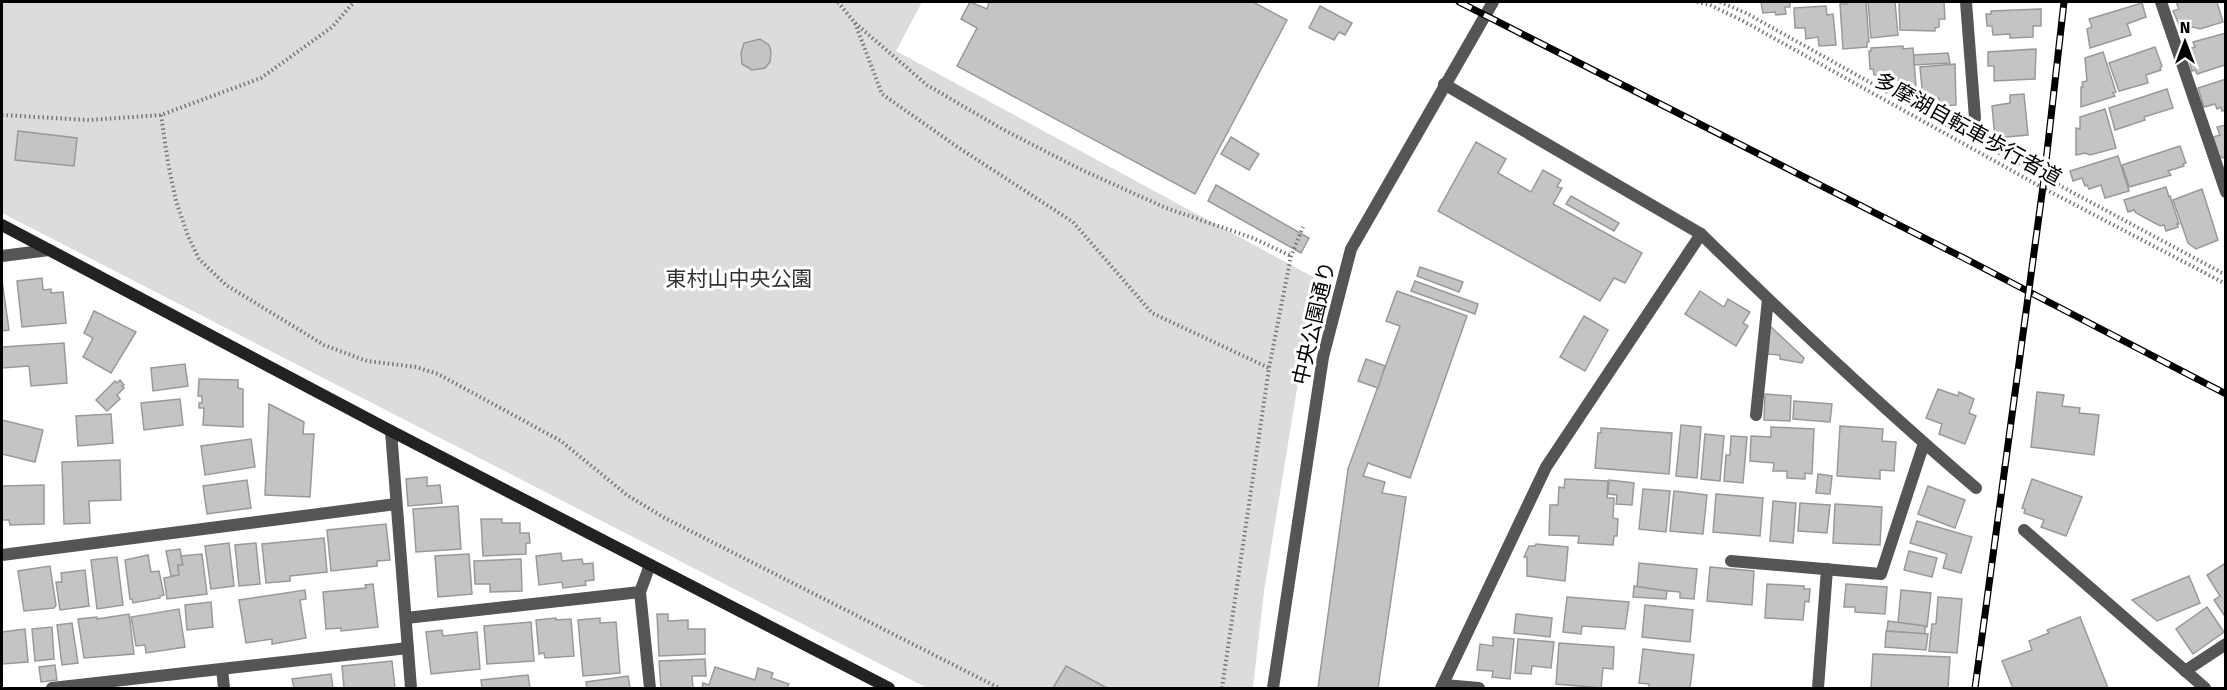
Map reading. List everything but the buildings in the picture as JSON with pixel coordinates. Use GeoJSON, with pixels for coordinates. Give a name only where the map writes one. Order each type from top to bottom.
{"type":"FeatureCollection","features":[{"type":"Feature","properties":{"kind":"street","name":"中央公園通り"},"geometry":{"type":"LineString","coordinates":[[1273,688],[1323,357],[1351,249],[1493,2]]}},
{"type":"Feature","properties":{"kind":"street"},"geometry":{"type":"LineString","coordinates":[[1966,2],[1975,118]]}},
{"type":"Feature","properties":{"kind":"street"},"geometry":{"type":"LineString","coordinates":[[2161,2],[2226,192]]}},
{"type":"Feature","properties":{"kind":"street"},"geometry":{"type":"LineString","coordinates":[[1444,84],[1701,234],[1768,299],[1976,488]]}},
{"type":"Feature","properties":{"kind":"street"},"geometry":{"type":"LineString","coordinates":[[2,225],[391,431],[888,688]]}},
{"type":"Feature","properties":{"kind":"street"},"geometry":{"type":"LineString","coordinates":[[1479,688],[1443,687],[1546,467],[1701,234]]}},
{"type":"Feature","properties":{"kind":"street"},"geometry":{"type":"LineString","coordinates":[[2,256],[49,250]]}},
{"type":"Feature","properties":{"kind":"street"},"geometry":{"type":"LineString","coordinates":[[1756,415],[1768,299]]}},
{"type":"Feature","properties":{"kind":"street"},"geometry":{"type":"LineString","coordinates":[[391,431],[411,688]]}},
{"type":"Feature","properties":{"kind":"street"},"geometry":{"type":"LineString","coordinates":[[1731,561],[1881,574],[1924,443]]}},
{"type":"Feature","properties":{"kind":"street"},"geometry":{"type":"LineString","coordinates":[[2,555],[396,504]]}},
{"type":"Feature","properties":{"kind":"street"},"geometry":{"type":"LineString","coordinates":[[2024,530],[2205,688]]}},
{"type":"Feature","properties":{"kind":"street"},"geometry":{"type":"LineString","coordinates":[[650,565],[640,592],[650,688]]}},
{"type":"Feature","properties":{"kind":"street"},"geometry":{"type":"LineString","coordinates":[[1818,688],[1827,568]]}},
{"type":"Feature","properties":{"kind":"street"},"geometry":{"type":"LineString","coordinates":[[406,618],[640,592]]}},
{"type":"Feature","properties":{"kind":"street"},"geometry":{"type":"LineString","coordinates":[[2185,671],[2226,644]]}},
{"type":"Feature","properties":{"kind":"street"},"geometry":{"type":"LineString","coordinates":[[52,688],[408,648]]}},
{"type":"Feature","properties":{"kind":"street"},"geometry":{"type":"LineString","coordinates":[[222,669],[224,688]]}},
{"type":"Feature","properties":{"kind":"path"},"geometry":{"type":"LineString","coordinates":[[2,115],[89,120],[162,115],[261,78],[332,27],[354,2]]}},
{"type":"Feature","properties":{"kind":"path"},"geometry":{"type":"LineString","coordinates":[[838,2],[855,23],[927,86],[1004,130],[1082,171],[1166,208],[1253,238],[1291,256]]}},
{"type":"Feature","properties":{"kind":"path","name":"多摩湖自転車歩行者道"},"geometry":{"type":"LineString","coordinates":[[1697,2],[1710,5],[1743,21],[2043,188],[2226,284]]}},
{"type":"Feature","properties":{"kind":"path"},"geometry":{"type":"LineString","coordinates":[[855,23],[882,94],[959,148],[1073,222],[1152,313],[1269,368]]}},
{"type":"Feature","properties":{"kind":"path"},"geometry":{"type":"LineString","coordinates":[[162,115],[176,201],[188,236],[199,259],[226,285],[324,345],[367,361],[416,367],[438,374],[561,441],[627,495],[663,517],[999,688]]}},
{"type":"Feature","properties":{"kind":"path"},"geometry":{"type":"LineString","coordinates":[[1222,688],[1269,368],[1291,256],[1303,228]]}},
{"type":"Feature","properties":{"kind":"green space","name":"東村山中央公園"},"geometry":{"type":"Polygon","coordinates":[[[2,2],[922,2],[896,51],[1315,278],[1264,591],[1253,688],[927,688],[2,213],[2,2]]]}},
{"type":"Feature","properties":{"kind":"railway"},"geometry":{"type":"LineString","coordinates":[[1459,2],[1960,256],[2226,394]]}},
{"type":"Feature","properties":{"kind":"railway"},"geometry":{"type":"LineString","coordinates":[[1975,688],[2044,179],[2064,2]]}}]}
